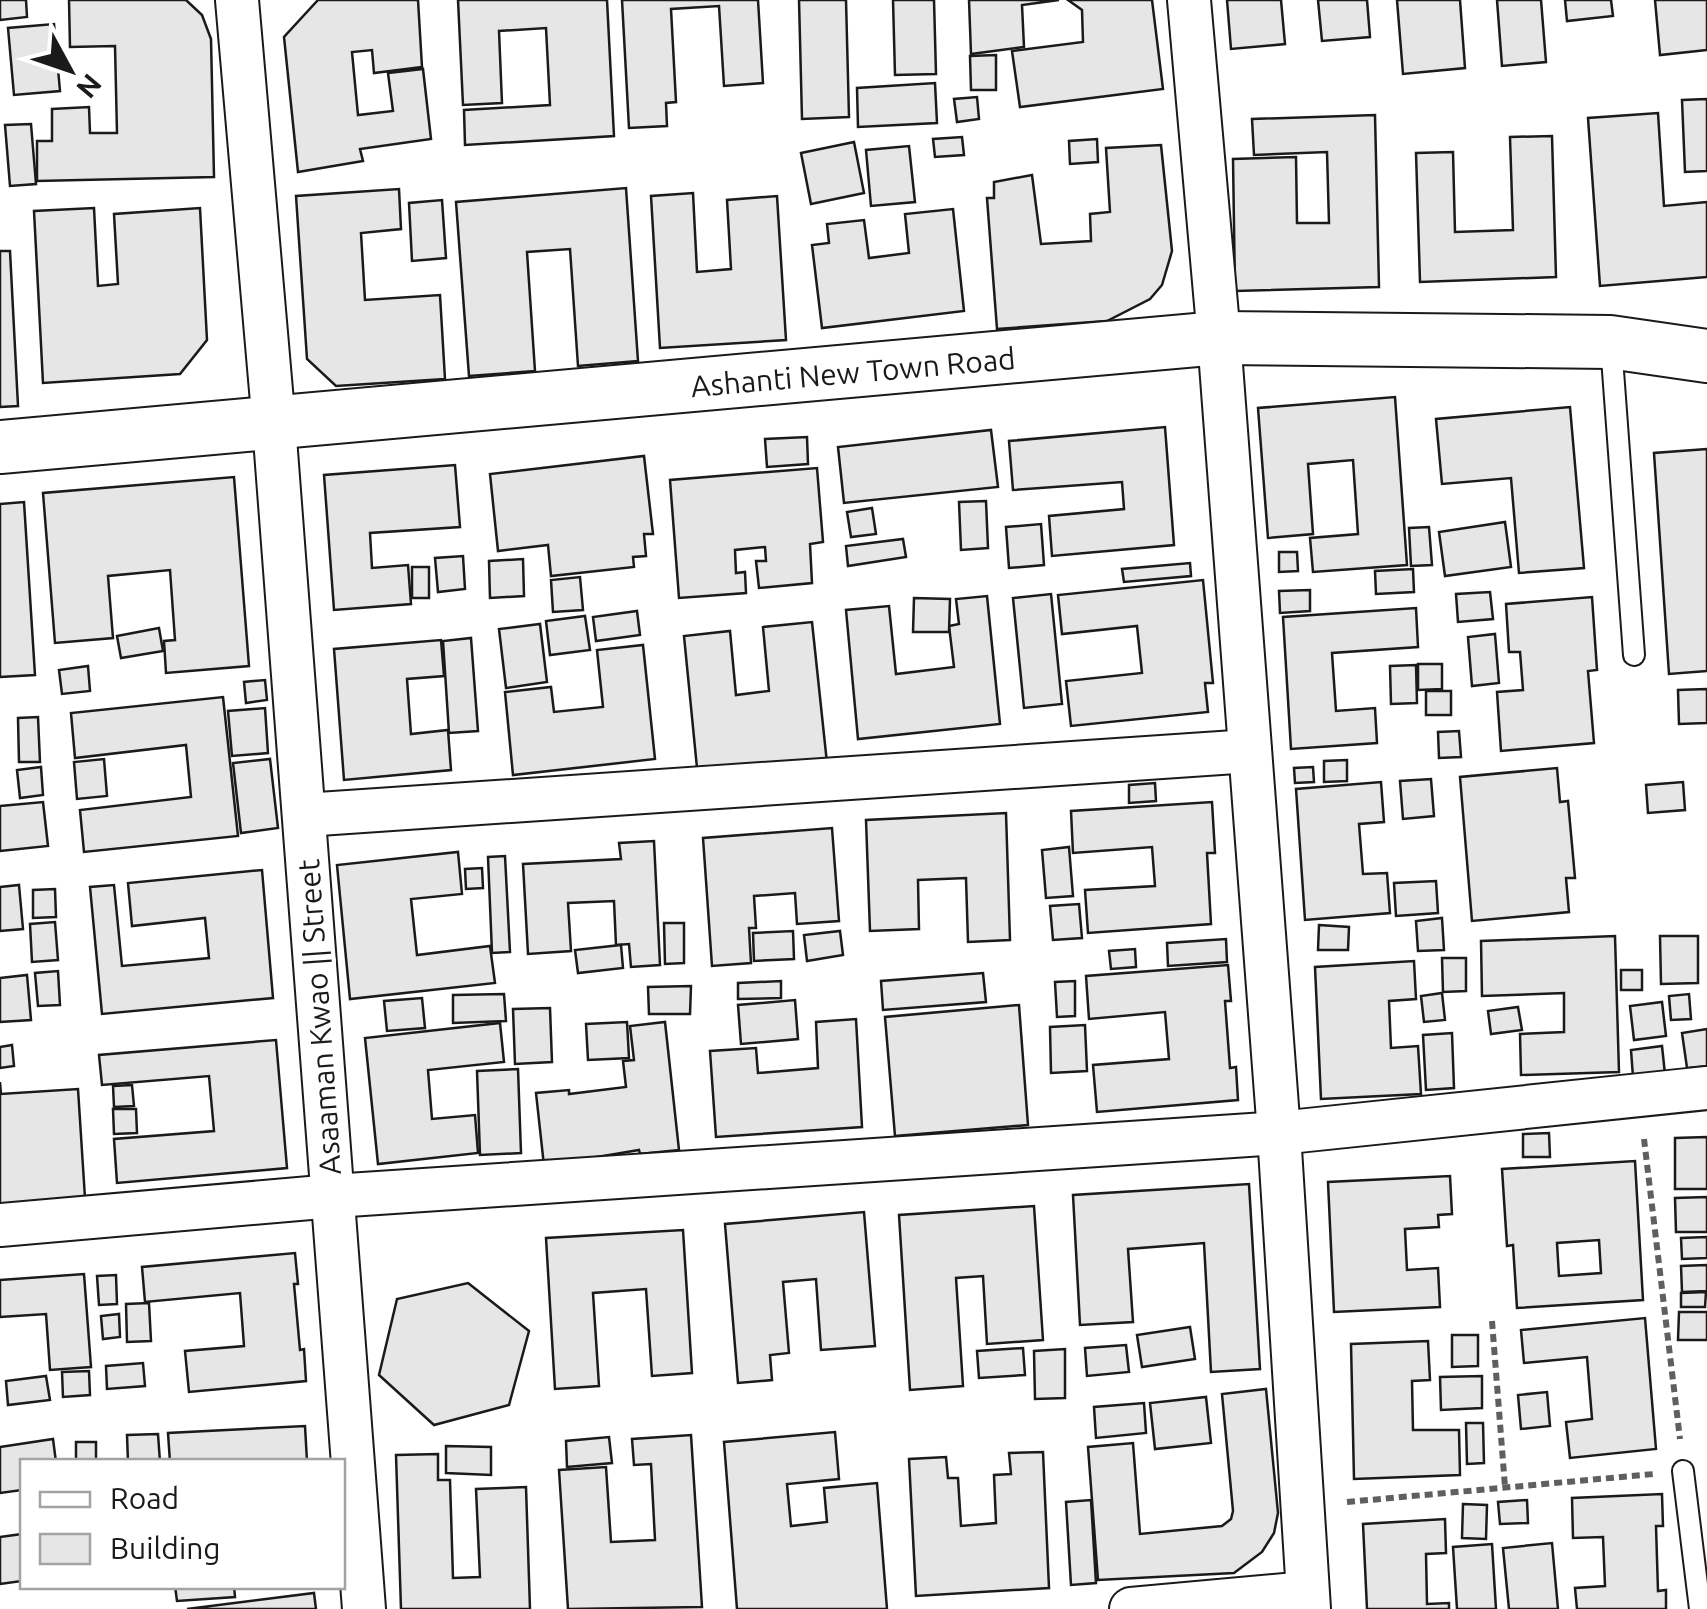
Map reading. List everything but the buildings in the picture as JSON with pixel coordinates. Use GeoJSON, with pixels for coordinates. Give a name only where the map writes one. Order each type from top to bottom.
{"type":"FeatureCollection","features":[{"type":"Feature","properties":{"kind":"street","name":"Asaaman Kwao || Street"},"geometry":{"type":"LineString","coordinates":[[237,0],[274,425],[364,1609]]}},
{"type":"Feature","properties":{"kind":"street"},"geometry":{"type":"LineString","coordinates":[[1131,1609],[1308,1601],[1279,1133],[1219,338],[1189,0]]}},
{"type":"Feature","properties":{"kind":"street","name":"Ashanti New Town Road"},"geometry":{"type":"LineString","coordinates":[[0,448],[1219,338],[1610,342],[1707,356]]}},
{"type":"Feature","properties":{"kind":"street"},"geometry":{"type":"LineString","coordinates":[[304,815],[1250,751]]}},
{"type":"Feature","properties":{"kind":"street"},"geometry":{"type":"LineString","coordinates":[[0,1226],[333,1196],[1279,1133],[1707,1088]]}},
{"type":"Feature","properties":{"kind":"lane"},"geometry":{"type":"LineString","coordinates":[[1610,342],[1634,655]]}},
{"type":"Feature","properties":{"kind":"lane"},"geometry":{"type":"LineString","coordinates":[[1683,1471],[1700,1609]]}},
{"type":"Feature","properties":{"kind":"path"},"geometry":{"type":"LineString","coordinates":[[1302,1506],[1683,1471],[1640,1098]]}},
{"type":"Feature","properties":{"kind":"path"},"geometry":{"type":"LineString","coordinates":[[1492,1321],[1505,1488]]}}]}
